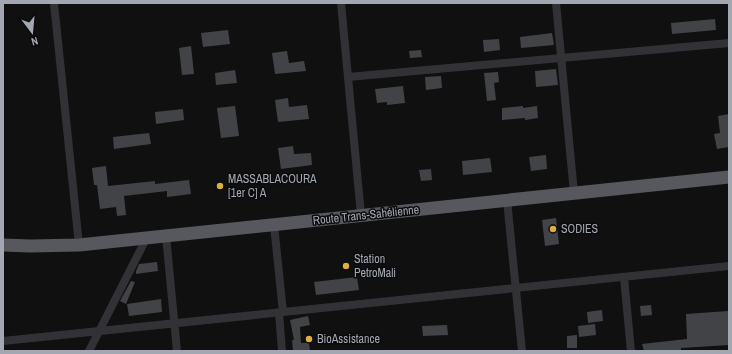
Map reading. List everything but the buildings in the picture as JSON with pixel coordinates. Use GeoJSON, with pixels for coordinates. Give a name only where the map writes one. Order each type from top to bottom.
{"type":"FeatureCollection","features":[{"type":"Feature","properties":{"kind":"highway","name":"Route Trans-Sahélienne"},"geometry":{"type":"LineString","coordinates":[[3,245],[80,245],[729,177]]}},
{"type":"Feature","properties":{"kind":"street"},"geometry":{"type":"LineString","coordinates":[[54,3],[80,245]]}},
{"type":"Feature","properties":{"kind":"street"},"geometry":{"type":"LineString","coordinates":[[341,3],[361,215]]}},
{"type":"Feature","properties":{"kind":"street"},"geometry":{"type":"LineString","coordinates":[[556,3],[574,193]]}},
{"type":"Feature","properties":{"kind":"street"},"geometry":{"type":"LineString","coordinates":[[348,76],[729,43]]}},
{"type":"Feature","properties":{"kind":"street"},"geometry":{"type":"LineString","coordinates":[[507,200],[522,351]]}},
{"type":"Feature","properties":{"kind":"street"},"geometry":{"type":"LineString","coordinates":[[274,224],[281,312],[282,351]]}},
{"type":"Feature","properties":{"kind":"street"},"geometry":{"type":"LineString","coordinates":[[166,236],[177,351]]}},
{"type":"Feature","properties":{"kind":"street"},"geometry":{"type":"LineString","coordinates":[[89,351],[147,237]]}},
{"type":"Feature","properties":{"kind":"street"},"geometry":{"type":"LineString","coordinates":[[3,341],[729,266]]}},
{"type":"Feature","properties":{"kind":"street"},"geometry":{"type":"LineString","coordinates":[[624,277],[631,351]]}},
{"type":"Feature","properties":{"kind":"place","name":"MASSABLACOURA [1er C] A"},"geometry":{"type":"Point","coordinates":[220,186]}},
{"type":"Feature","properties":{"kind":"place","name":"SODIES"},"geometry":{"type":"Point","coordinates":[553,229]}},
{"type":"Feature","properties":{"kind":"place","name":"Station PetroMali"},"geometry":{"type":"Point","coordinates":[346,266]}},
{"type":"Feature","properties":{"kind":"place","name":"BioAssistance"},"geometry":{"type":"Point","coordinates":[309,339]}}]}
